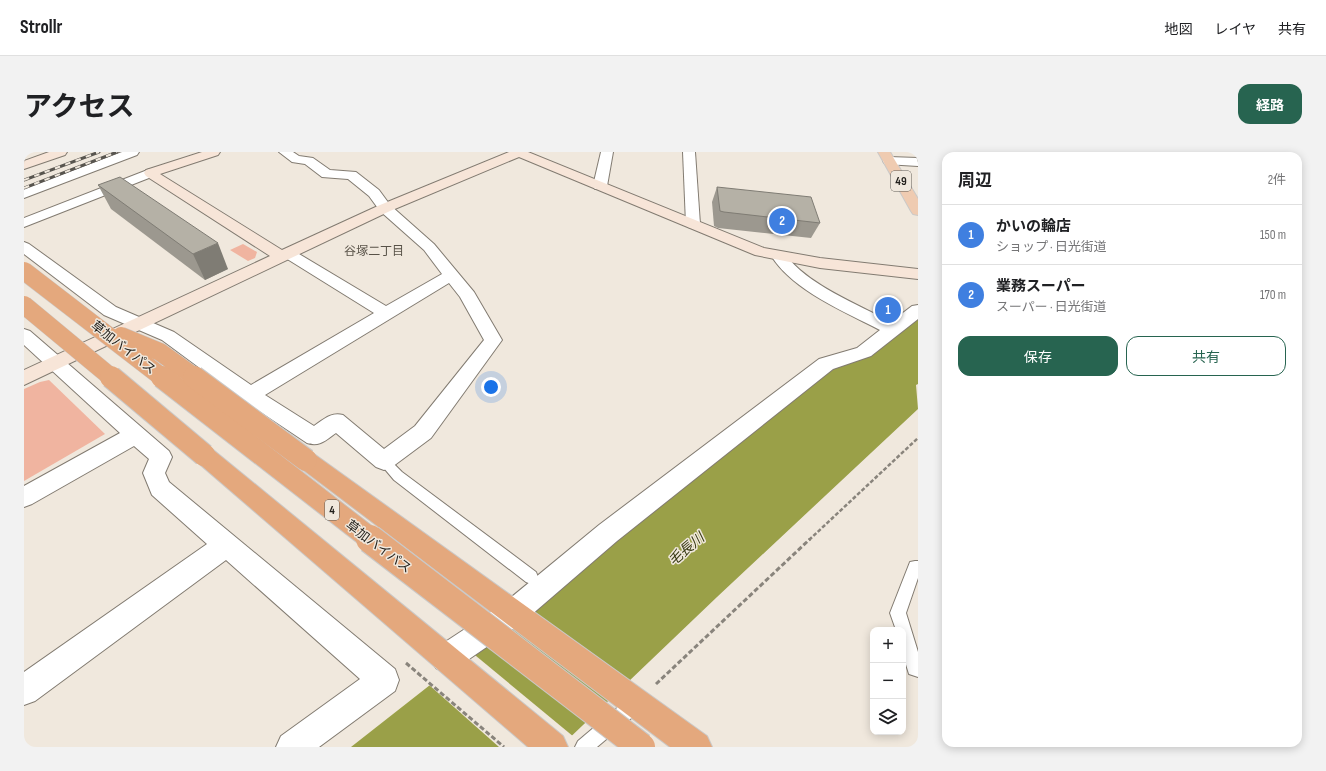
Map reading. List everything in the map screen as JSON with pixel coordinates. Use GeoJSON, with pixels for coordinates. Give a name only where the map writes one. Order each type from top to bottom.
{"type":"FeatureCollection","features":[{"type":"Feature","properties":{"kind":"highway","name":"草加バイパス"},"geometry":{"type":"LineString","coordinates":[[24,271],[98,327],[298,484],[641,747]]}},
{"type":"Feature","properties":{"kind":"highway"},"geometry":{"type":"LineString","coordinates":[[24,305],[204,455],[436,668],[552,747]]}},
{"type":"Feature","properties":{"kind":"highway"},"geometry":{"type":"LineString","coordinates":[[98,327],[160,352],[513,613],[644,696],[696,747]]}},
{"type":"Feature","properties":{"kind":"main road","name":"49"},"geometry":{"type":"LineString","coordinates":[[886,157],[918,210]]}},
{"type":"Feature","properties":{"kind":"street"},"geometry":{"type":"LineString","coordinates":[[24,166],[61,152]]}},
{"type":"Feature","properties":{"kind":"street"},"geometry":{"type":"LineString","coordinates":[[24,194],[142,162],[214,152]]}},
{"type":"Feature","properties":{"kind":"street"},"geometry":{"type":"LineString","coordinates":[[24,247],[110,310],[137,324],[168,336],[250,395],[315,436],[336,421],[384,461],[423,432],[493,340],[468,296],[429,247],[385,208],[374,193],[351,176],[327,174],[309,161],[296,159],[285,152]]}},
{"type":"Feature","properties":{"kind":"street"},"geometry":{"type":"LineString","coordinates":[[600,186],[607,152]]}},
{"type":"Feature","properties":{"kind":"street"},"geometry":{"type":"LineString","coordinates":[[690,152],[693,224]]}},
{"type":"Feature","properties":{"kind":"street"},"geometry":{"type":"LineString","coordinates":[[24,378],[385,208],[524,153],[760,252],[820,263],[918,274]]}},
{"type":"Feature","properties":{"kind":"street"},"geometry":{"type":"LineString","coordinates":[[886,157],[918,162]]}},
{"type":"Feature","properties":{"kind":"street"},"geometry":{"type":"LineString","coordinates":[[24,223],[142,162]]}},
{"type":"Feature","properties":{"kind":"street"},"geometry":{"type":"LineString","coordinates":[[142,162],[285,255],[386,314]]}},
{"type":"Feature","properties":{"kind":"street"},"geometry":{"type":"LineString","coordinates":[[780,256],[786,267],[807,282],[841,303],[893,330]]}},
{"type":"Feature","properties":{"kind":"street"},"geometry":{"type":"LineString","coordinates":[[250,395],[451,275]]}},
{"type":"Feature","properties":{"kind":"street"},"geometry":{"type":"LineString","coordinates":[[436,668],[513,613],[608,533],[826,364],[864,352],[918,310]]}},
{"type":"Feature","properties":{"kind":"street"},"geometry":{"type":"LineString","coordinates":[[24,335],[57,363],[134,435],[161,457],[154,473],[160,488],[384,680],[292,747]]}},
{"type":"Feature","properties":{"kind":"street"},"geometry":{"type":"LineString","coordinates":[[24,497],[134,435]]}},
{"type":"Feature","properties":{"kind":"street"},"geometry":{"type":"LineString","coordinates":[[24,690],[226,545]]}},
{"type":"Feature","properties":{"kind":"lane"},"geometry":{"type":"LineString","coordinates":[[384,461],[398,476],[532,577]]}},
{"type":"Feature","properties":{"kind":"lane"},"geometry":{"type":"LineString","coordinates":[[918,567],[915,567],[898,613],[915,668],[918,669]]}},
{"type":"Feature","properties":{"kind":"lane"},"geometry":{"type":"LineString","coordinates":[[584,747],[644,696]]}},
{"type":"Feature","properties":{"kind":"path"},"geometry":{"type":"LineString","coordinates":[[644,696],[918,438]]}},
{"type":"Feature","properties":{"kind":"path"},"geometry":{"type":"LineString","coordinates":[[436,668],[504,747]]}},
{"type":"Feature","properties":{"kind":"shaded area"},"geometry":{"type":"Polygon","coordinates":[[[243,244],[257,252],[255,258],[248,261],[230,250],[243,244]]]}},
{"type":"Feature","properties":{"kind":"shaded area"},"geometry":{"type":"Polygon","coordinates":[[[49,380],[105,434],[24,481],[24,389],[49,380]]]}},
{"type":"Feature","properties":{"kind":"water","name":"毛長川"},"geometry":{"type":"Polygon","coordinates":[[[918,316],[918,384],[916,385],[918,409],[717,597],[560,747],[351,747],[815,383],[838,366],[918,316]]]}},
{"type":"Feature","properties":{"kind":"pier"},"geometry":{"type":"Polygon","coordinates":[[[470,651],[574,737],[563,747],[499,747],[428,684],[470,651]]]}},
{"type":"Feature","properties":{"kind":"building"},"geometry":{"type":"Polygon","coordinates":[[[120,177],[218,243],[193,254],[98,185],[120,177]]]}},
{"type":"Feature","properties":{"kind":"building"},"geometry":{"type":"Polygon","coordinates":[[[717,187],[811,197],[820,223],[720,211],[717,187]]]}},
{"type":"Feature","properties":{"kind":"railway"},"geometry":{"type":"LineString","coordinates":[[24,180],[99,152]]}},
{"type":"Feature","properties":{"kind":"railway"},"geometry":{"type":"LineString","coordinates":[[24,188],[117,152]]}},
{"type":"Feature","properties":{"kind":"place","name":"業務スーパー"},"geometry":{"type":"Point","coordinates":[782,221]}},
{"type":"Feature","properties":{"kind":"place","name":"かいの輪店"},"geometry":{"type":"Point","coordinates":[888,310]}},
{"type":"Feature","properties":{"kind":"district","name":"谷塚二丁目"},"geometry":{"type":"Point","coordinates":[374,251]}}]}
